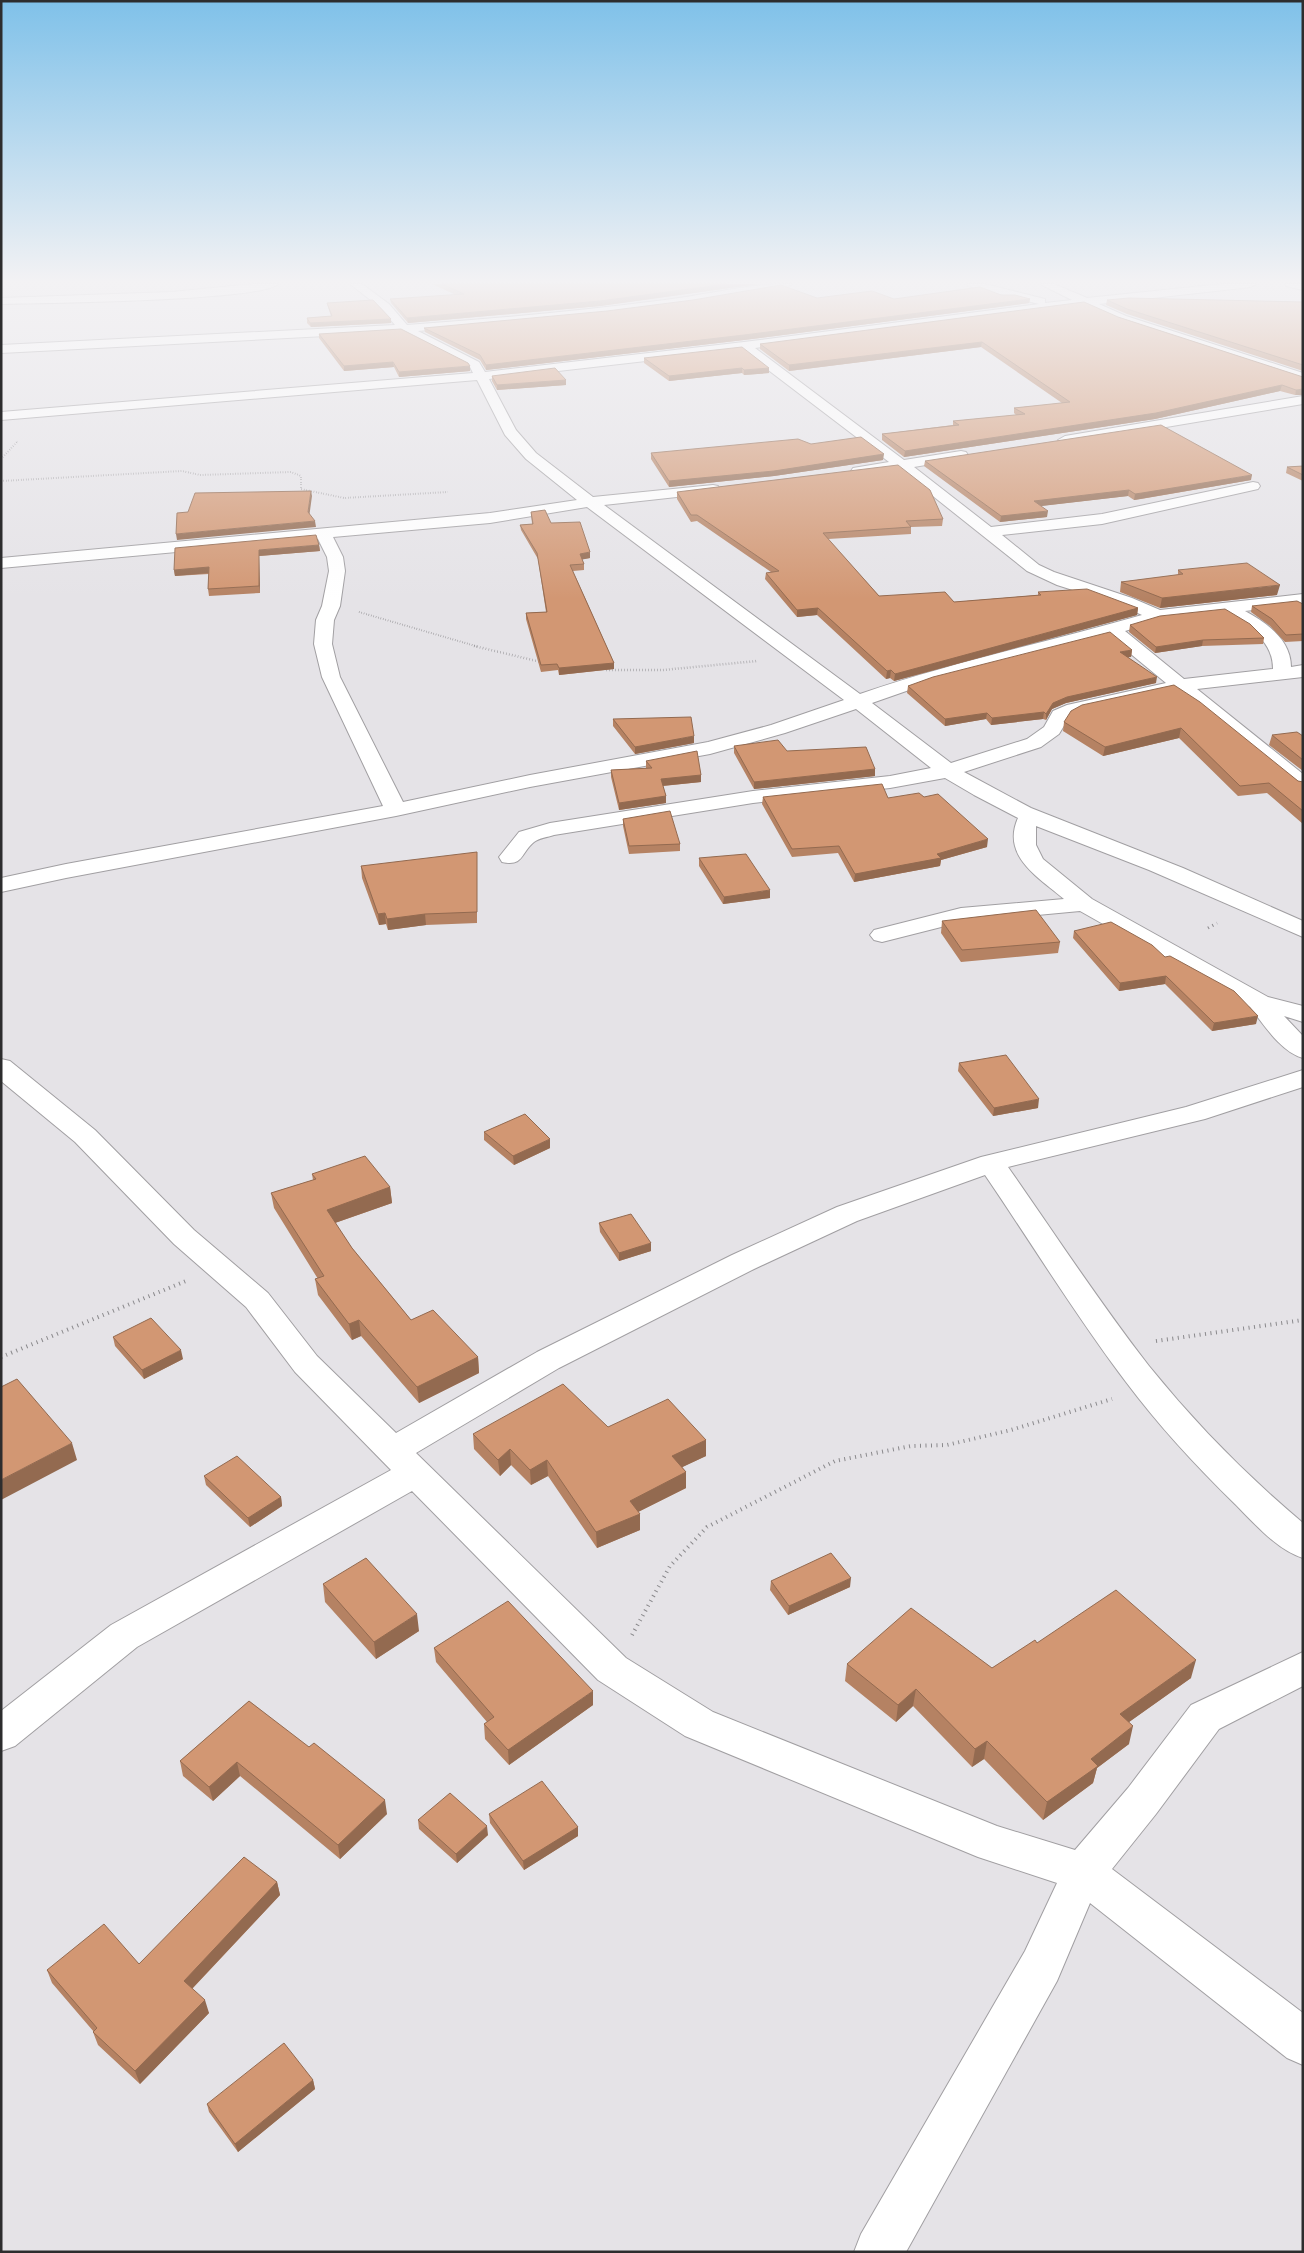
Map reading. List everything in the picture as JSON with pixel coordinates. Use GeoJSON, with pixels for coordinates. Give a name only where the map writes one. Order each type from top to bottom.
{"type":"FeatureCollection","features":[{"type":"Feature","properties":{"kind":"street"},"geometry":{"type":"LineString","coordinates":[[1,416],[333,389]]}},
{"type":"Feature","properties":{"kind":"street"},"geometry":{"type":"LineString","coordinates":[[488,389],[510,432],[518,443],[552,474],[795,657],[857,701],[947,771],[982,792],[1030,816],[1159,866],[1303,930]]}},
{"type":"Feature","properties":{"kind":"street"},"geometry":{"type":"LineString","coordinates":[[801,389],[901,464],[1033,568],[1047,576],[1118,598],[1157,616]]}},
{"type":"Feature","properties":{"kind":"street"},"geometry":{"type":"LineString","coordinates":[[1046,442],[1303,400]]}},
{"type":"Feature","properties":{"kind":"street"},"geometry":{"type":"LineString","coordinates":[[842,473],[978,453]]}},
{"type":"Feature","properties":{"kind":"street"},"geometry":{"type":"LineString","coordinates":[[988,532],[1102,518],[1254,486]]}},
{"type":"Feature","properties":{"kind":"street"},"geometry":{"type":"LineString","coordinates":[[1,563],[490,518],[591,502],[726,488]]}},
{"type":"Feature","properties":{"kind":"street"},"geometry":{"type":"LineString","coordinates":[[324,534],[335,556],[337,571],[331,606],[325,620],[323,644],[331,678],[396,810]]}},
{"type":"Feature","properties":{"kind":"street"},"geometry":{"type":"LineString","coordinates":[[1,885],[130,858],[396,810],[530,781],[710,748],[778,729],[925,678],[1113,630],[1157,616],[1303,599]]}},
{"type":"Feature","properties":{"kind":"street"},"geometry":{"type":"LineString","coordinates":[[1227,608],[1251,621],[1272,638],[1282,656],[1282,674]]}},
{"type":"Feature","properties":{"kind":"street"},"geometry":{"type":"LineString","coordinates":[[1113,630],[1303,785]]}},
{"type":"Feature","properties":{"kind":"street"},"geometry":{"type":"LineString","coordinates":[[510,857],[527,838],[550,829],[753,797],[890,782],[947,771],[1034,743],[1052,730],[1060,715],[1074,709],[1180,685],[1303,671]]}},
{"type":"Feature","properties":{"kind":"street"},"geometry":{"type":"LineString","coordinates":[[1030,816],[1024,829],[1024,845],[1033,862],[1084,904],[1259,1002],[1303,1014]]}},
{"type":"Feature","properties":{"kind":"street"},"geometry":{"type":"LineString","coordinates":[[882,935],[961,915],[1084,904]]}},
{"type":"Feature","properties":{"kind":"street"},"geometry":{"type":"LineString","coordinates":[[1259,1002],[1277,1025],[1303,1050]]}},
{"type":"Feature","properties":{"kind":"street"},"geometry":{"type":"LineString","coordinates":[[1,1067],[85,1136],[184,1237],[257,1300],[306,1364],[526,1581],[612,1669],[700,1724],[993,1844],[1083,1872],[1303,2042]]}},
{"type":"Feature","properties":{"kind":"street"},"geometry":{"type":"LineString","coordinates":[[1,1734],[124,1636],[405,1462],[548,1360],[742,1262],[847,1214],[991,1163],[1194,1113],[1303,1078]]}},
{"type":"Feature","properties":{"kind":"street"},"geometry":{"type":"LineString","coordinates":[[991,1163],[1118,1348],[1199,1446],[1275,1521],[1303,1544]]}},
{"type":"Feature","properties":{"kind":"street"},"geometry":{"type":"LineString","coordinates":[[879,2252],[1041,1966],[1083,1872],[1142,1801],[1205,1717],[1303,1668]]}},
{"type":"Feature","properties":{"kind":"path"},"geometry":{"type":"LineString","coordinates":[[1,481],[182,472],[200,475],[291,472],[300,476],[301,489],[344,498],[448,492]]}},
{"type":"Feature","properties":{"kind":"path"},"geometry":{"type":"LineString","coordinates":[[331,606],[375,616],[481,648],[546,663]]}},
{"type":"Feature","properties":{"kind":"path"},"geometry":{"type":"LineString","coordinates":[[601,669],[636,672],[675,670],[795,657]]}},
{"type":"Feature","properties":{"kind":"path"},"geometry":{"type":"LineString","coordinates":[[1,1357],[218,1268]]}},
{"type":"Feature","properties":{"kind":"path"},"geometry":{"type":"LineString","coordinates":[[1118,1348],[1194,1334],[1303,1320]]}},
{"type":"Feature","properties":{"kind":"path"},"geometry":{"type":"LineString","coordinates":[[612,1669],[670,1566],[707,1527],[836,1461],[911,1446],[948,1444],[1011,1430],[1151,1388]]}},
{"type":"Feature","properties":{"kind":"building"},"geometry":{"type":"Polygon","coordinates":[[[1051,389],[1263,389],[1156,413],[905,451],[882,434],[959,425],[953,421],[1025,414],[1014,408],[1070,402],[1051,389]]]}},
{"type":"Feature","properties":{"kind":"building"},"geometry":{"type":"Polygon","coordinates":[[[1161,425],[1252,475],[1135,494],[1129,490],[1034,501],[1048,511],[1001,516],[925,461],[1161,425]]]}},
{"type":"Feature","properties":{"kind":"building"},"geometry":{"type":"Polygon","coordinates":[[[861,437],[884,454],[774,471],[669,481],[651,453],[798,439],[811,444],[861,437]]]}},
{"type":"Feature","properties":{"kind":"building"},"geometry":{"type":"Polygon","coordinates":[[[898,465],[930,490],[943,519],[906,521],[911,527],[823,533],[879,596],[945,592],[954,602],[1041,595],[1038,592],[1087,589],[1138,608],[895,674],[891,670],[887,671],[818,608],[797,610],[766,573],[779,571],[697,515],[691,515],[677,492],[898,465]]]}},
{"type":"Feature","properties":{"kind":"building"},"geometry":{"type":"Polygon","coordinates":[[[1303,466],[1303,475],[1287,467],[1303,466]]]}},
{"type":"Feature","properties":{"kind":"building"},"geometry":{"type":"Polygon","coordinates":[[[311,491],[308,512],[315,521],[176,534],[177,513],[188,512],[195,493],[311,491]]]}},
{"type":"Feature","properties":{"kind":"building"},"geometry":{"type":"Polygon","coordinates":[[[545,510],[551,523],[580,522],[590,552],[580,554],[584,564],[570,565],[614,663],[559,668],[557,664],[541,665],[526,613],[547,612],[537,553],[520,525],[533,524],[531,512],[545,510]]]}},
{"type":"Feature","properties":{"kind":"building"},"geometry":{"type":"Polygon","coordinates":[[[316,535],[319,545],[259,550],[259,586],[208,589],[209,567],[174,570],[175,548],[316,535]]]}},
{"type":"Feature","properties":{"kind":"building"},"geometry":{"type":"Polygon","coordinates":[[[1247,563],[1280,585],[1162,598],[1121,582],[1183,574],[1178,570],[1247,563]]]}},
{"type":"Feature","properties":{"kind":"building"},"geometry":{"type":"Polygon","coordinates":[[[1297,601],[1303,604],[1303,634],[1286,635],[1272,619],[1252,606],[1297,601]]]}},
{"type":"Feature","properties":{"kind":"building"},"geometry":{"type":"Polygon","coordinates":[[[1225,609],[1250,624],[1264,638],[1203,640],[1156,647],[1130,625],[1160,616],[1225,609]]]}},
{"type":"Feature","properties":{"kind":"building"},"geometry":{"type":"Polygon","coordinates":[[[1110,632],[1132,650],[1120,652],[1157,677],[1067,697],[1053,703],[1046,714],[1044,712],[992,718],[987,713],[945,719],[908,686],[933,677],[1110,632]]]}},
{"type":"Feature","properties":{"kind":"building"},"geometry":{"type":"Polygon","coordinates":[[[1174,685],[1200,702],[1298,781],[1303,782],[1303,811],[1269,783],[1240,786],[1181,728],[1105,747],[1064,722],[1071,711],[1082,705],[1174,685]]]}},
{"type":"Feature","properties":{"kind":"building"},"geometry":{"type":"Polygon","coordinates":[[[691,717],[694,736],[635,747],[613,719],[691,717]]]}},
{"type":"Feature","properties":{"kind":"building"},"geometry":{"type":"Polygon","coordinates":[[[1297,732],[1303,736],[1303,760],[1272,735],[1297,732]]]}},
{"type":"Feature","properties":{"kind":"building"},"geometry":{"type":"Polygon","coordinates":[[[778,740],[787,751],[866,747],[875,769],[754,782],[734,746],[778,740]]]}},
{"type":"Feature","properties":{"kind":"building"},"geometry":{"type":"Polygon","coordinates":[[[697,751],[701,775],[661,779],[666,796],[619,803],[611,770],[652,768],[646,761],[697,751]]]}},
{"type":"Feature","properties":{"kind":"building"},"geometry":{"type":"Polygon","coordinates":[[[882,784],[888,798],[919,793],[924,797],[938,794],[988,839],[937,854],[941,858],[855,874],[839,846],[792,849],[763,797],[882,784]]]}},
{"type":"Feature","properties":{"kind":"building"},"geometry":{"type":"Polygon","coordinates":[[[670,811],[680,844],[629,846],[623,819],[670,811]]]}},
{"type":"Feature","properties":{"kind":"building"},"geometry":{"type":"Polygon","coordinates":[[[477,852],[477,912],[425,914],[387,919],[385,913],[378,914],[361,866],[477,852]]]}},
{"type":"Feature","properties":{"kind":"building"},"geometry":{"type":"Polygon","coordinates":[[[746,854],[770,890],[724,897],[699,858],[746,854]]]}},
{"type":"Feature","properties":{"kind":"building"},"geometry":{"type":"Polygon","coordinates":[[[1036,910],[1060,942],[962,950],[942,921],[1036,910]]]}},
{"type":"Feature","properties":{"kind":"building"},"geometry":{"type":"Polygon","coordinates":[[[1111,922],[1152,945],[1165,957],[1170,956],[1234,991],[1258,1016],[1214,1023],[1166,976],[1120,983],[1074,931],[1111,922]]]}},
{"type":"Feature","properties":{"kind":"building"},"geometry":{"type":"Polygon","coordinates":[[[1006,1055],[1039,1099],[994,1108],[959,1063],[1006,1055]]]}},
{"type":"Feature","properties":{"kind":"building"},"geometry":{"type":"Polygon","coordinates":[[[525,1114],[550,1139],[513,1156],[484,1132],[525,1114]]]}},
{"type":"Feature","properties":{"kind":"building"},"geometry":{"type":"Polygon","coordinates":[[[365,1156],[390,1187],[327,1210],[352,1248],[411,1320],[433,1310],[478,1357],[417,1387],[359,1320],[349,1324],[315,1279],[324,1276],[271,1193],[316,1179],[312,1174],[365,1156]]]}},
{"type":"Feature","properties":{"kind":"building"},"geometry":{"type":"Polygon","coordinates":[[[631,1214],[651,1243],[619,1253],[599,1223],[631,1214]]]}},
{"type":"Feature","properties":{"kind":"building"},"geometry":{"type":"Polygon","coordinates":[[[151,1318],[181,1350],[142,1370],[113,1337],[151,1318]]]}},
{"type":"Feature","properties":{"kind":"building"},"geometry":{"type":"Polygon","coordinates":[[[17,1379],[72,1443],[1,1480],[1,1387],[17,1379]]]}},
{"type":"Feature","properties":{"kind":"building"},"geometry":{"type":"Polygon","coordinates":[[[563,1384],[608,1427],[668,1399],[706,1440],[672,1456],[686,1472],[630,1501],[640,1514],[596,1532],[547,1460],[530,1470],[510,1449],[498,1460],[473,1434],[563,1384]]]}},
{"type":"Feature","properties":{"kind":"building"},"geometry":{"type":"Polygon","coordinates":[[[237,1456],[281,1497],[248,1518],[204,1476],[237,1456]]]}},
{"type":"Feature","properties":{"kind":"building"},"geometry":{"type":"Polygon","coordinates":[[[831,1553],[851,1578],[789,1606],[771,1581],[831,1553]]]}},
{"type":"Feature","properties":{"kind":"building"},"geometry":{"type":"Polygon","coordinates":[[[366,1558],[417,1614],[374,1642],[323,1584],[366,1558]]]}},
{"type":"Feature","properties":{"kind":"building"},"geometry":{"type":"Polygon","coordinates":[[[1116,1590],[1196,1660],[1120,1714],[1133,1726],[1091,1759],[1098,1766],[1047,1802],[987,1741],[975,1749],[916,1689],[898,1705],[847,1664],[911,1608],[992,1668],[1035,1640],[1037,1643],[1116,1590]]]}},
{"type":"Feature","properties":{"kind":"building"},"geometry":{"type":"Polygon","coordinates":[[[508,1601],[593,1691],[508,1750],[484,1724],[494,1717],[434,1648],[508,1601]]]}},
{"type":"Feature","properties":{"kind":"building"},"geometry":{"type":"Polygon","coordinates":[[[249,1701],[309,1747],[314,1743],[385,1800],[338,1845],[237,1762],[209,1787],[180,1761],[249,1701]]]}},
{"type":"Feature","properties":{"kind":"building"},"geometry":{"type":"Polygon","coordinates":[[[542,1781],[578,1827],[523,1861],[489,1814],[542,1781]]]}},
{"type":"Feature","properties":{"kind":"building"},"geometry":{"type":"Polygon","coordinates":[[[450,1793],[487,1826],[456,1854],[418,1820],[450,1793]]]}},
{"type":"Feature","properties":{"kind":"building"},"geometry":{"type":"Polygon","coordinates":[[[244,1857],[277,1882],[184,1981],[205,2000],[135,2071],[93,2032],[97,2028],[47,1970],[104,1924],[139,1964],[244,1857]]]}},
{"type":"Feature","properties":{"kind":"building"},"geometry":{"type":"Polygon","coordinates":[[[284,2043],[313,2080],[235,2144],[207,2104],[284,2043]]]}}]}
